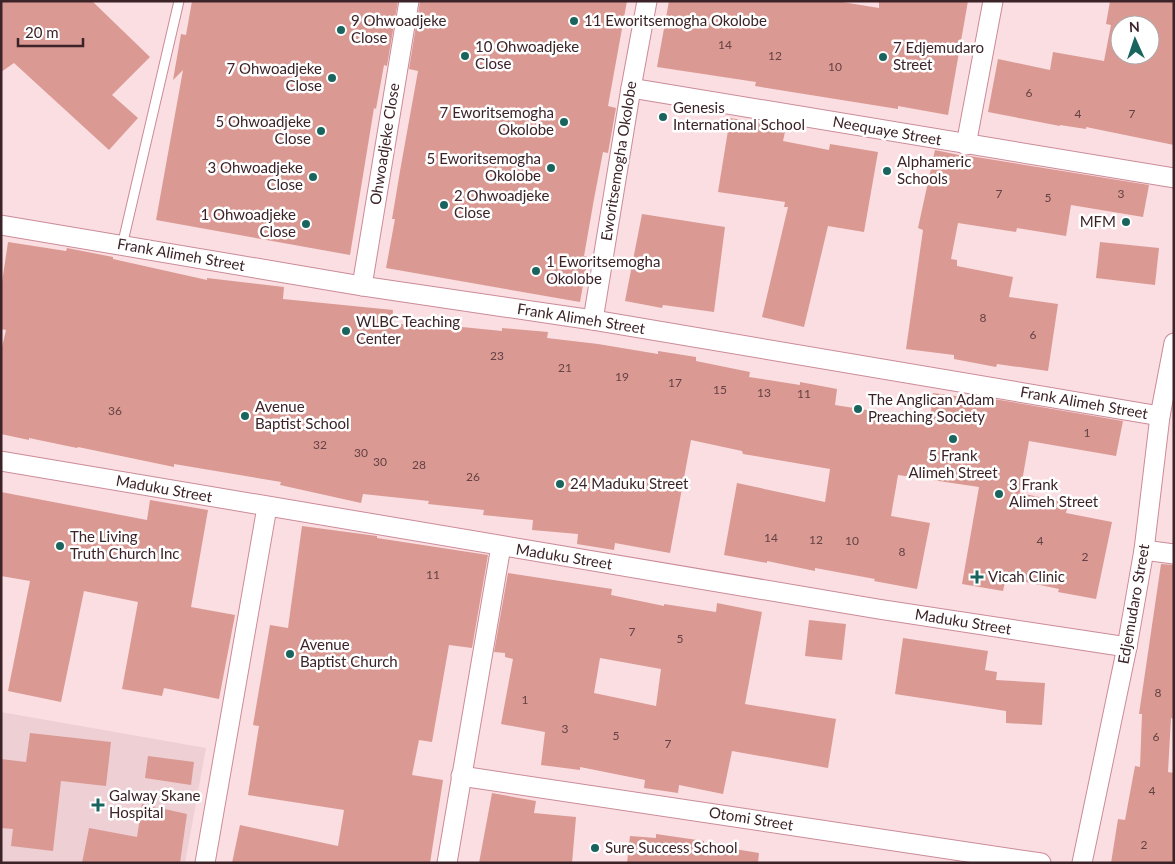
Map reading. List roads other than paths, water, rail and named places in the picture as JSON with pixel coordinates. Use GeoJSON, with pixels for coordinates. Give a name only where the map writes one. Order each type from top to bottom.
{"type":"FeatureCollection","features":[{"type":"Feature","properties":{"kind":"street","name":"Ohwoadjeke Close"},"geometry":{"type":"LineString","coordinates":[[362,286],[409,1]]}},
{"type":"Feature","properties":{"kind":"street","name":"Eworitsemogha Okolobe"},"geometry":{"type":"LineString","coordinates":[[593,320],[647,1]]}},
{"type":"Feature","properties":{"kind":"street"},"geometry":{"type":"LineString","coordinates":[[966,145],[993,1]]}},
{"type":"Feature","properties":{"kind":"street","name":"Neequaye Street"},"geometry":{"type":"LineString","coordinates":[[631,88],[1174,178]]}},
{"type":"Feature","properties":{"kind":"street","name":"Frank Alimeh Street"},"geometry":{"type":"LineString","coordinates":[[1,225],[362,286],[593,320],[1160,416]]}},
{"type":"Feature","properties":{"kind":"street","name":"Edjemudaro Street"},"geometry":{"type":"LineString","coordinates":[[1082,863],[1127,647],[1144,550],[1160,416],[1174,343]]}},
{"type":"Feature","properties":{"kind":"street","name":"Maduku Street"},"geometry":{"type":"LineString","coordinates":[[1,461],[878,609],[1127,647]]}},
{"type":"Feature","properties":{"kind":"street"},"geometry":{"type":"LineString","coordinates":[[205,863],[267,506]]}},
{"type":"Feature","properties":{"kind":"street"},"geometry":{"type":"LineString","coordinates":[[447,863],[500,546]]}},
{"type":"Feature","properties":{"kind":"street"},"geometry":{"type":"LineString","coordinates":[[1144,550],[1174,554]]}},
{"type":"Feature","properties":{"kind":"street","name":"Otomi Street"},"geometry":{"type":"LineString","coordinates":[[461,776],[1040,863]]}},
{"type":"Feature","properties":{"kind":"lane"},"geometry":{"type":"LineString","coordinates":[[122,246],[179,1]]}},
{"type":"Feature","properties":{"kind":"place","name":"11 Eworitsemogha Okolobe"},"geometry":{"type":"Point","coordinates":[574,21]}},
{"type":"Feature","properties":{"kind":"place","name":"9 Ohwoadjeke Close"},"geometry":{"type":"Point","coordinates":[341,30]}},
{"type":"Feature","properties":{"kind":"place","name":"10 Ohwoadjeke Close"},"geometry":{"type":"Point","coordinates":[465,56]}},
{"type":"Feature","properties":{"kind":"place","name":"7 Edjemudaro Street"},"geometry":{"type":"Point","coordinates":[883,57]}},
{"type":"Feature","properties":{"kind":"place","name":"7 Ohwoadjeke Close"},"geometry":{"type":"Point","coordinates":[332,78]}},
{"type":"Feature","properties":{"kind":"place","name":"Genesis International School"},"geometry":{"type":"Point","coordinates":[663,117]}},
{"type":"Feature","properties":{"kind":"place","name":"7 Eworitsemogha Okolobe"},"geometry":{"type":"Point","coordinates":[564,122]}},
{"type":"Feature","properties":{"kind":"place","name":"5 Ohwoadjeke Close"},"geometry":{"type":"Point","coordinates":[321,131]}},
{"type":"Feature","properties":{"kind":"place","name":"5 Eworitsemogha Okolobe"},"geometry":{"type":"Point","coordinates":[551,168]}},
{"type":"Feature","properties":{"kind":"place","name":"Alphameric Schools"},"geometry":{"type":"Point","coordinates":[887,171]}},
{"type":"Feature","properties":{"kind":"place","name":"3 Ohwoadjeke Close"},"geometry":{"type":"Point","coordinates":[313,177]}},
{"type":"Feature","properties":{"kind":"place","name":"2 Ohwoadjeke Close"},"geometry":{"type":"Point","coordinates":[444,205]}},
{"type":"Feature","properties":{"kind":"place","name":"MFM"},"geometry":{"type":"Point","coordinates":[1126,222]}},
{"type":"Feature","properties":{"kind":"place","name":"1 Ohwoadjeke Close"},"geometry":{"type":"Point","coordinates":[306,224]}},
{"type":"Feature","properties":{"kind":"place","name":"1 Eworitsemogha Okolobe"},"geometry":{"type":"Point","coordinates":[536,271]}},
{"type":"Feature","properties":{"kind":"place","name":"WLBC Teaching Center"},"geometry":{"type":"Point","coordinates":[346,331]}},
{"type":"Feature","properties":{"kind":"place","name":"The Anglican Adam Preaching Society"},"geometry":{"type":"Point","coordinates":[858,409]}},
{"type":"Feature","properties":{"kind":"place","name":"Avenue Baptist School"},"geometry":{"type":"Point","coordinates":[245,416]}},
{"type":"Feature","properties":{"kind":"place","name":"5 Frank Alimeh Street"},"geometry":{"type":"Point","coordinates":[953,439]}},
{"type":"Feature","properties":{"kind":"place","name":"24 Maduku Street"},"geometry":{"type":"Point","coordinates":[560,484]}},
{"type":"Feature","properties":{"kind":"place","name":"3 Frank Alimeh Street"},"geometry":{"type":"Point","coordinates":[999,494]}},
{"type":"Feature","properties":{"kind":"place","name":"The Living Truth Church Inc"},"geometry":{"type":"Point","coordinates":[60,546]}},
{"type":"Feature","properties":{"kind":"place","name":"Vicah Clinic"},"geometry":{"type":"Point","coordinates":[977,577]}},
{"type":"Feature","properties":{"kind":"place","name":"Avenue Baptist Church"},"geometry":{"type":"Point","coordinates":[290,654]}},
{"type":"Feature","properties":{"kind":"place","name":"Galway Skane Hospital"},"geometry":{"type":"Point","coordinates":[98,805]}},
{"type":"Feature","properties":{"kind":"place","name":"Sure Success School"},"geometry":{"type":"Point","coordinates":[595,848]}}]}
